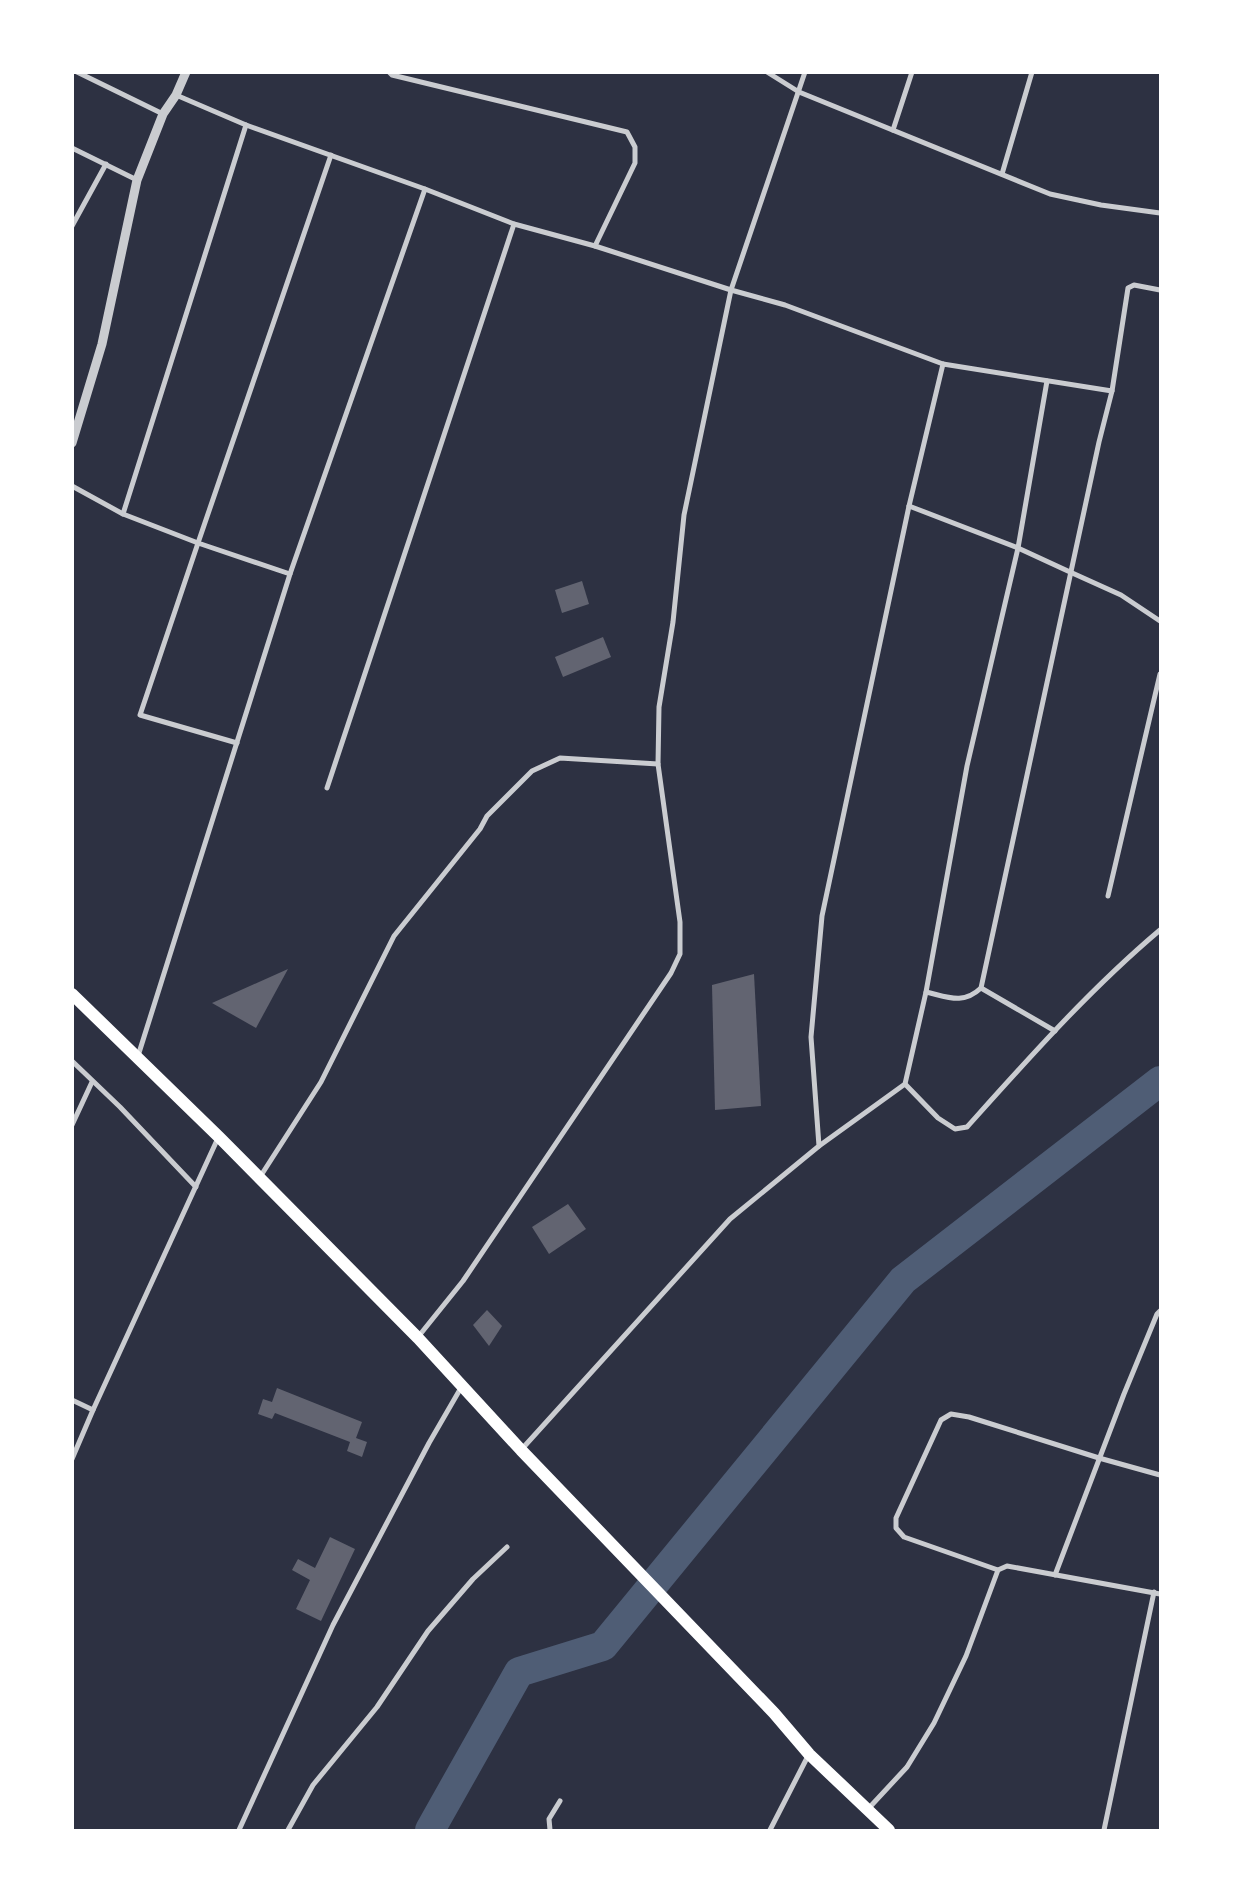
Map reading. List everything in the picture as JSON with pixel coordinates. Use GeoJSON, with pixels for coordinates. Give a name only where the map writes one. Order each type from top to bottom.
{"type":"FeatureCollection","features":[{"type":"Feature","properties":{"kind":"main road"},"geometry":{"type":"LineString","coordinates":[[72,994],[219,1137],[418,1338],[521,1450],[774,1714],[809,1754],[889,1830]]}},
{"type":"Feature","properties":{"kind":"street"},"geometry":{"type":"LineString","coordinates":[[77,72],[162,114]]}},
{"type":"Feature","properties":{"kind":"street"},"geometry":{"type":"LineString","coordinates":[[72,443],[102,344],[137,180],[162,114],[176,95],[186,72]]}},
{"type":"Feature","properties":{"kind":"street"},"geometry":{"type":"LineString","coordinates":[[389,72],[392,75],[627,132],[635,147],[635,163],[595,246]]}},
{"type":"Feature","properties":{"kind":"street"},"geometry":{"type":"LineString","coordinates":[[767,72],[799,92],[1050,194],[1101,205],[1160,213]]}},
{"type":"Feature","properties":{"kind":"street"},"geometry":{"type":"LineString","coordinates":[[418,1338],[464,1281],[670,973],[680,954],[680,922],[658,764],[659,707],[673,622],[684,515],[731,290],[799,92],[804,72]]}},
{"type":"Feature","properties":{"kind":"street"},"geometry":{"type":"LineString","coordinates":[[894,130],[912,72]]}},
{"type":"Feature","properties":{"kind":"street"},"geometry":{"type":"LineString","coordinates":[[1002,174],[1032,72]]}},
{"type":"Feature","properties":{"kind":"street"},"geometry":{"type":"LineString","coordinates":[[176,95],[246,125],[425,189],[514,224],[595,246],[731,290],[785,305],[943,364],[1112,390]]}},
{"type":"Feature","properties":{"kind":"street"},"geometry":{"type":"LineString","coordinates":[[123,514],[246,125]]}},
{"type":"Feature","properties":{"kind":"street"},"geometry":{"type":"LineString","coordinates":[[72,148],[137,180]]}},
{"type":"Feature","properties":{"kind":"street"},"geometry":{"type":"LineString","coordinates":[[237,743],[140,714],[331,155]]}},
{"type":"Feature","properties":{"kind":"street"},"geometry":{"type":"LineString","coordinates":[[72,226],[106,164]]}},
{"type":"Feature","properties":{"kind":"street"},"geometry":{"type":"LineString","coordinates":[[138,1057],[290,574],[425,189]]}},
{"type":"Feature","properties":{"kind":"street"},"geometry":{"type":"LineString","coordinates":[[327,788],[514,224]]}},
{"type":"Feature","properties":{"kind":"street"},"geometry":{"type":"LineString","coordinates":[[926,992],[958,999],[973,995],[981,988],[1098,442],[1112,390],[1128,288],[1134,285],[1160,290]]}},
{"type":"Feature","properties":{"kind":"street"},"geometry":{"type":"LineString","coordinates":[[819,1146],[811,1038],[822,916],[909,506],[943,364]]}},
{"type":"Feature","properties":{"kind":"street"},"geometry":{"type":"LineString","coordinates":[[521,1450],[730,1219],[819,1146],[905,1084],[926,992],[967,766],[1018,548],[1047,381]]}},
{"type":"Feature","properties":{"kind":"street"},"geometry":{"type":"LineString","coordinates":[[72,486],[123,514],[198,543],[290,574]]}},
{"type":"Feature","properties":{"kind":"street"},"geometry":{"type":"LineString","coordinates":[[909,506],[1018,548],[1121,595],[1160,621]]}},
{"type":"Feature","properties":{"kind":"street"},"geometry":{"type":"LineString","coordinates":[[1108,896],[1160,674]]}},
{"type":"Feature","properties":{"kind":"street"},"geometry":{"type":"LineString","coordinates":[[260,1178],[321,1082],[394,936],[480,829],[488,816],[532,771],[560,758],[658,764]]}},
{"type":"Feature","properties":{"kind":"street"},"geometry":{"type":"LineString","coordinates":[[905,1084],[938,1118],[955,1129],[967,1127],[1054,1031],[1122,962],[1160,930]]}},
{"type":"Feature","properties":{"kind":"street"},"geometry":{"type":"LineString","coordinates":[[981,988],[1054,1031]]}},
{"type":"Feature","properties":{"kind":"street"},"geometry":{"type":"LineString","coordinates":[[72,1062],[120,1108],[196,1187]]}},
{"type":"Feature","properties":{"kind":"street"},"geometry":{"type":"LineString","coordinates":[[72,1125],[92,1082]]}},
{"type":"Feature","properties":{"kind":"street"},"geometry":{"type":"LineString","coordinates":[[72,1459],[219,1137]]}},
{"type":"Feature","properties":{"kind":"street"},"geometry":{"type":"LineString","coordinates":[[1055,1575],[1124,1394],[1157,1314],[1160,1311]]}},
{"type":"Feature","properties":{"kind":"street"},"geometry":{"type":"LineString","coordinates":[[239,1830],[333,1625],[462,1386]]}},
{"type":"Feature","properties":{"kind":"street"},"geometry":{"type":"LineString","coordinates":[[72,1400],[93,1410]]}},
{"type":"Feature","properties":{"kind":"street"},"geometry":{"type":"LineString","coordinates":[[1104,1830],[1157,1593],[1008,1566],[998,1570],[904,1537],[896,1528],[896,1518],[941,1420],[951,1414],[969,1417],[1160,1475]]}},
{"type":"Feature","properties":{"kind":"street"},"geometry":{"type":"LineString","coordinates":[[288,1830],[313,1785],[377,1707],[428,1631],[473,1579],[507,1547]]}},
{"type":"Feature","properties":{"kind":"street"},"geometry":{"type":"LineString","coordinates":[[868,1809],[907,1766],[934,1722],[966,1656],[998,1570]]}},
{"type":"Feature","properties":{"kind":"street"},"geometry":{"type":"LineString","coordinates":[[770,1830],[809,1754]]}},
{"type":"Feature","properties":{"kind":"street"},"geometry":{"type":"LineString","coordinates":[[550,1830],[549,1819],[560,1801]]}},
{"type":"Feature","properties":{"kind":"building"},"geometry":{"type":"Polygon","coordinates":[[[582,581],[589,604],[562,613],[555,590],[582,581]]]}},
{"type":"Feature","properties":{"kind":"building"},"geometry":{"type":"Polygon","coordinates":[[[603,637],[611,657],[563,677],[555,657],[603,637]]]}},
{"type":"Feature","properties":{"kind":"building"},"geometry":{"type":"Polygon","coordinates":[[[288,969],[256,1028],[212,1003],[288,969]]]}},
{"type":"Feature","properties":{"kind":"building"},"geometry":{"type":"Polygon","coordinates":[[[754,974],[761,1106],[715,1110],[712,985],[754,974]]]}},
{"type":"Feature","properties":{"kind":"building"},"geometry":{"type":"Polygon","coordinates":[[[568,1204],[586,1229],[549,1254],[532,1227],[568,1204]]]}},
{"type":"Feature","properties":{"kind":"building"},"geometry":{"type":"Polygon","coordinates":[[[487,1310],[502,1326],[489,1346],[473,1325],[487,1310]]]}},
{"type":"Feature","properties":{"kind":"building"},"geometry":{"type":"Polygon","coordinates":[[[277,1388],[362,1422],[356,1438],[367,1442],[362,1457],[347,1451],[350,1442],[275,1413],[272,1419],[258,1414],[263,1399],[272,1402],[277,1388]]]}},
{"type":"Feature","properties":{"kind":"building"},"geometry":{"type":"Polygon","coordinates":[[[330,1537],[355,1549],[321,1621],[296,1609],[310,1580],[292,1570],[298,1559],[315,1568],[330,1537]]]}},
{"type":"Feature","properties":{"kind":"waterway"},"geometry":{"type":"LineString","coordinates":[[430,1830],[519,1672],[603,1646],[903,1280],[1160,1081]]}}]}
